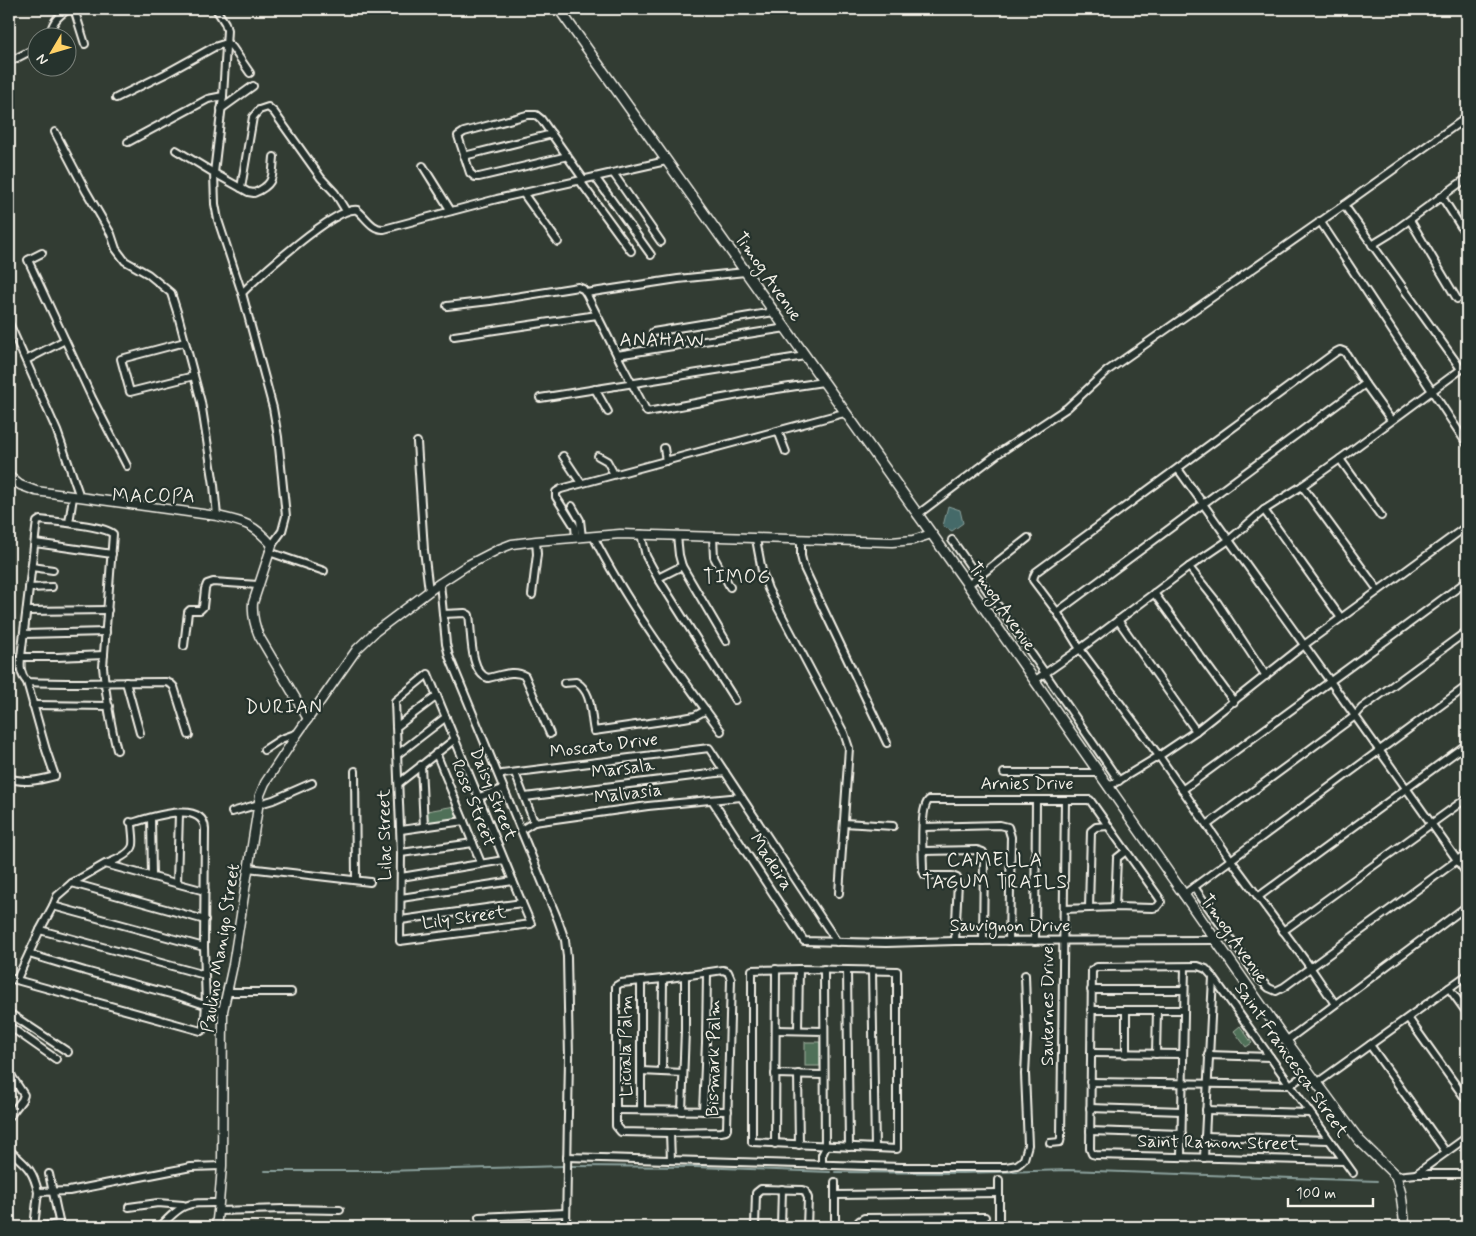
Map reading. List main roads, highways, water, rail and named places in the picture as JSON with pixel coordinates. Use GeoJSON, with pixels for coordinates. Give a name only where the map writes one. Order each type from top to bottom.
{"type":"FeatureCollection","features":[{"type":"Feature","properties":{"kind":"main road","name":"Timog Avenue"},"geometry":{"type":"LineString","coordinates":[[558,9],[968,585],[1286,1041],[1359,1140],[1396,1176],[1401,1194],[1405,1227]]}},
{"type":"Feature","properties":{"kind":"water"},"geometry":{"type":"Polygon","coordinates":[[[948,506],[960,510],[963,523],[952,531],[943,526],[948,506]]]}},
{"type":"Feature","properties":{"kind":"waterway"},"geometry":{"type":"LineString","coordinates":[[265,1171],[384,1171],[564,1166]]}},
{"type":"Feature","properties":{"kind":"waterway"},"geometry":{"type":"LineString","coordinates":[[571,1166],[696,1167],[830,1172]]}},
{"type":"Feature","properties":{"kind":"waterway"},"geometry":{"type":"LineString","coordinates":[[835,1172],[963,1173],[1067,1170],[1377,1181]]}},
{"type":"Feature","properties":{"kind":"district","name":"ANAHAW"},"geometry":{"type":"Point","coordinates":[662,340]}},
{"type":"Feature","properties":{"kind":"district","name":"MACOPA"},"geometry":{"type":"Point","coordinates":[154,496]}},
{"type":"Feature","properties":{"kind":"district","name":"TIMOG"},"geometry":{"type":"Point","coordinates":[737,577]}},
{"type":"Feature","properties":{"kind":"district","name":"DURIAN"},"geometry":{"type":"Point","coordinates":[284,707]}},
{"type":"Feature","properties":{"kind":"district","name":"CAMELLA TAGUM TRAILS"},"geometry":{"type":"Point","coordinates":[995,871]}}]}
